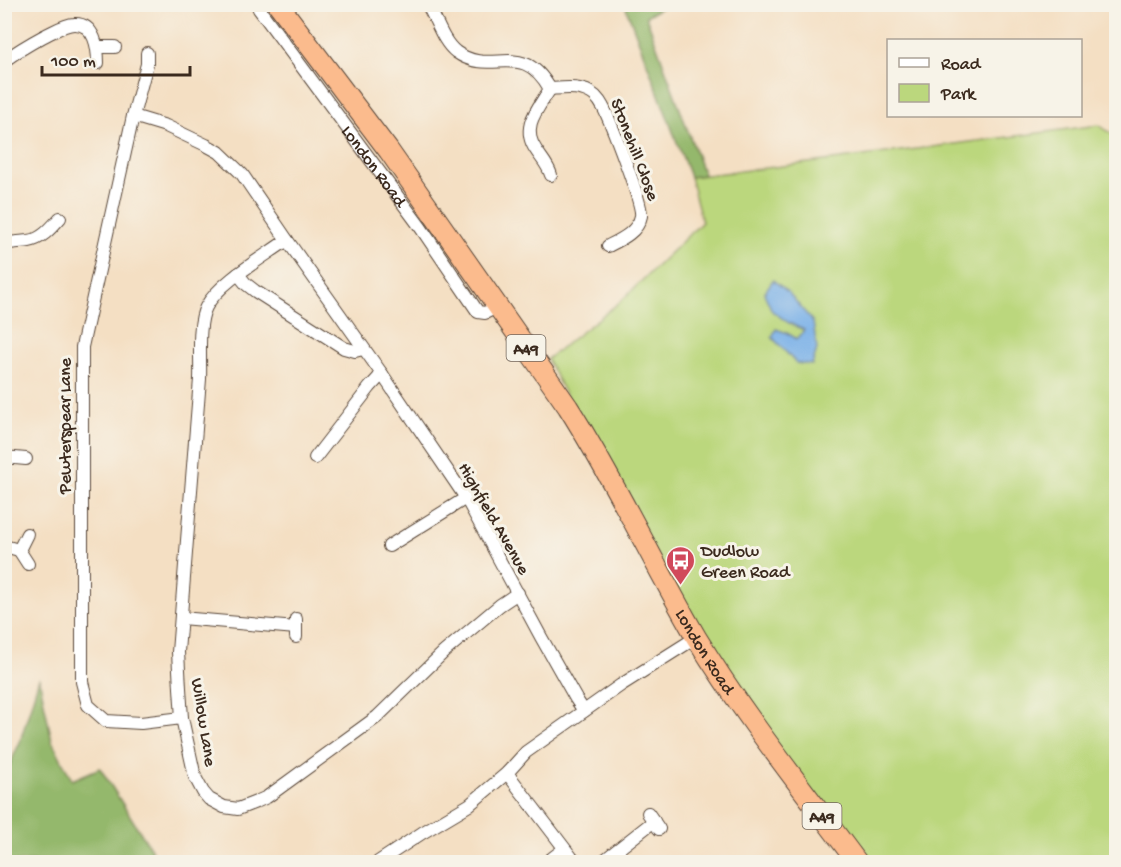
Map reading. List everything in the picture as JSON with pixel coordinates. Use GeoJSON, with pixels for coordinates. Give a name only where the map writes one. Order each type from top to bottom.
{"type":"FeatureCollection","features":[{"type":"Feature","properties":{"kind":"highway","name":"London Road"},"geometry":{"type":"LineString","coordinates":[[278,4],[389,152],[568,407],[586,435],[697,637],[722,677],[758,730],[857,862]]}},
{"type":"Feature","properties":{"kind":"street","name":"London Road"},"geometry":{"type":"LineString","coordinates":[[257,4],[421,228],[478,312],[485,314],[497,307]]}},
{"type":"Feature","properties":{"kind":"street"},"geometry":{"type":"LineString","coordinates":[[427,4],[447,43],[457,52],[478,61],[523,62],[540,73],[550,89],[529,129],[532,144],[548,166],[551,177]]}},
{"type":"Feature","properties":{"kind":"street"},"geometry":{"type":"LineString","coordinates":[[4,61],[27,46],[73,23],[88,29],[96,41],[98,63]]}},
{"type":"Feature","properties":{"kind":"street"},"geometry":{"type":"LineString","coordinates":[[98,47],[115,47]]}},
{"type":"Feature","properties":{"kind":"street","name":"Pewterspear Lane"},"geometry":{"type":"LineString","coordinates":[[147,53],[147,64],[133,116],[82,347],[82,682],[88,705],[106,721],[141,723],[183,718]]}},
{"type":"Feature","properties":{"kind":"street","name":"Stonehill Close"},"geometry":{"type":"LineString","coordinates":[[550,89],[568,87],[583,90],[595,96],[607,115],[639,200],[641,211],[639,223],[625,237],[605,247]]}},
{"type":"Feature","properties":{"kind":"street","name":"Highfield Avenue"},"geometry":{"type":"LineString","coordinates":[[133,116],[166,126],[206,145],[231,162],[251,186],[466,498],[584,711]]}},
{"type":"Feature","properties":{"kind":"street"},"geometry":{"type":"LineString","coordinates":[[4,244],[38,238],[58,225]]}},
{"type":"Feature","properties":{"kind":"street"},"geometry":{"type":"LineString","coordinates":[[287,240],[238,274],[255,291],[345,348],[355,351],[363,349]]}},
{"type":"Feature","properties":{"kind":"street","name":"Willow Lane"},"geometry":{"type":"LineString","coordinates":[[238,274],[215,295],[203,314],[178,652],[183,718],[195,777],[208,799],[224,807],[238,809],[267,796],[389,708],[444,652],[500,605],[518,593]]}},
{"type":"Feature","properties":{"kind":"street"},"geometry":{"type":"LineString","coordinates":[[315,458],[382,374]]}},
{"type":"Feature","properties":{"kind":"street"},"geometry":{"type":"LineString","coordinates":[[4,457],[26,459]]}},
{"type":"Feature","properties":{"kind":"street"},"geometry":{"type":"LineString","coordinates":[[390,547],[466,498]]}},
{"type":"Feature","properties":{"kind":"street"},"geometry":{"type":"LineString","coordinates":[[19,550],[27,534]]}},
{"type":"Feature","properties":{"kind":"street"},"geometry":{"type":"LineString","coordinates":[[4,546],[19,550],[28,564]]}},
{"type":"Feature","properties":{"kind":"street"},"geometry":{"type":"LineString","coordinates":[[181,618],[296,628]]}},
{"type":"Feature","properties":{"kind":"street"},"geometry":{"type":"LineString","coordinates":[[378,862],[469,805],[507,773],[526,752],[641,672],[697,637]]}},
{"type":"Feature","properties":{"kind":"street"},"geometry":{"type":"LineString","coordinates":[[507,773],[575,862]]}},
{"type":"Feature","properties":{"kind":"street"},"geometry":{"type":"LineString","coordinates":[[602,862],[654,821]]}},
{"type":"Feature","properties":{"kind":"street"},"geometry":{"type":"LineString","coordinates":[[547,862],[564,849]]}},
{"type":"Feature","properties":{"kind":"green space"},"geometry":{"type":"Polygon","coordinates":[[[625,5],[666,5],[646,16],[704,175],[690,177],[625,5]]]}},
{"type":"Feature","properties":{"kind":"green space"},"geometry":{"type":"Polygon","coordinates":[[[1099,125],[1116,137],[1116,862],[853,862],[771,748],[596,455],[547,359],[621,301],[702,222],[690,177],[1099,125]]]}},
{"type":"Feature","properties":{"kind":"green space"},"geometry":{"type":"Polygon","coordinates":[[[39,678],[52,741],[72,780],[100,768],[159,862],[5,862],[5,775],[20,742],[39,678]]]}},
{"type":"Feature","properties":{"kind":"water"},"geometry":{"type":"Polygon","coordinates":[[[773,280],[788,292],[813,322],[817,349],[812,365],[796,363],[772,337],[776,329],[797,339],[804,330],[772,311],[764,293],[773,280]]]}},
{"type":"Feature","properties":{"kind":"place","name":"Dudlow Green Road"},"geometry":{"type":"Point","coordinates":[680,586]}}]}
